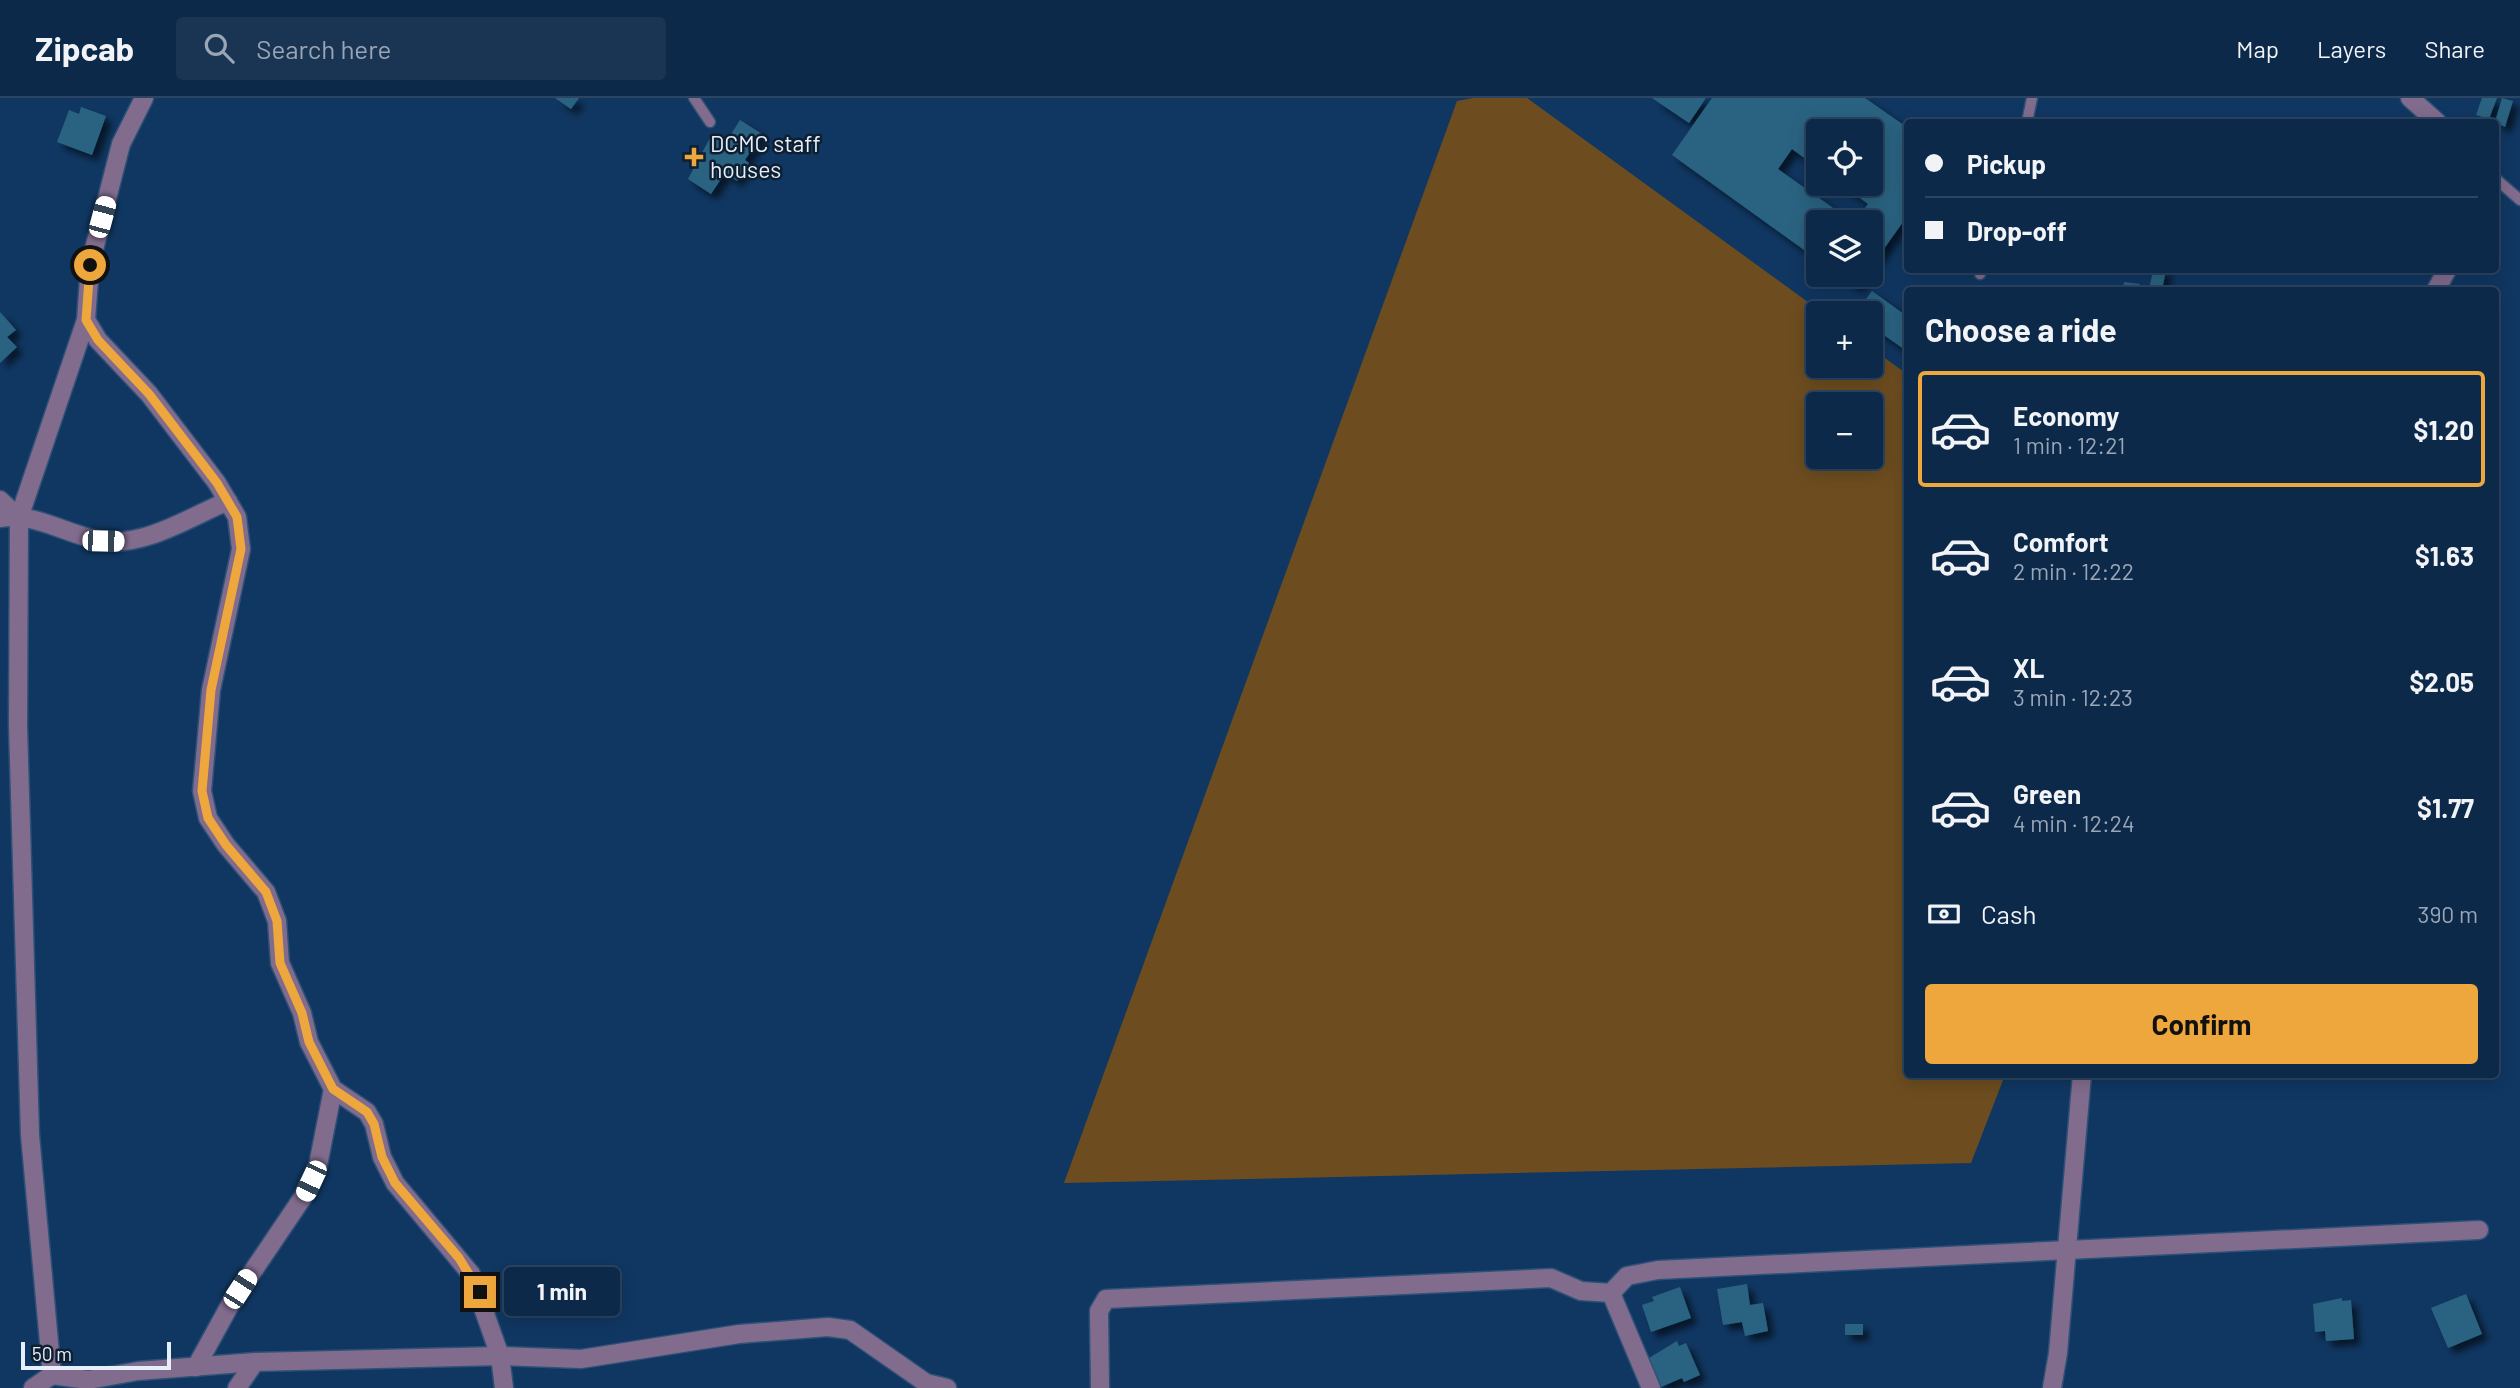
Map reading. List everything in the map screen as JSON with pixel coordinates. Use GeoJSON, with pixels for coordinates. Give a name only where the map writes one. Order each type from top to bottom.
{"type":"FeatureCollection","features":[{"type":"Feature","properties":{"kind":"street"},"geometry":{"type":"LineString","coordinates":[[52,1375],[30,1135],[18,726],[19,518],[86,320],[90,265],[121,144],[144,98]]}},
{"type":"Feature","properties":{"kind":"street"},"geometry":{"type":"LineString","coordinates":[[2410,98],[2434,119]]}},
{"type":"Feature","properties":{"kind":"street"},"geometry":{"type":"LineString","coordinates":[[86,320],[98,340],[149,394],[237,517],[241,549],[211,690],[202,791],[208,818],[226,845],[266,892],[277,921],[280,963],[302,1013],[309,1042],[333,1089],[367,1112],[374,1124],[382,1157],[395,1183],[471,1274],[500,1356],[504,1388]]}},
{"type":"Feature","properties":{"kind":"street"},"geometry":{"type":"LineString","coordinates":[[0,500],[19,518]]}},
{"type":"Feature","properties":{"kind":"street"},"geometry":{"type":"LineString","coordinates":[[0,518],[32,519],[103,541],[132,541],[228,501]]}},
{"type":"Feature","properties":{"kind":"street"},"geometry":{"type":"LineString","coordinates":[[2052,1388],[2058,1353],[2081,1078]]}},
{"type":"Feature","properties":{"kind":"street"},"geometry":{"type":"LineString","coordinates":[[196,1367],[230,1306],[303,1197],[318,1165],[333,1089]]}},
{"type":"Feature","properties":{"kind":"street"},"geometry":{"type":"LineString","coordinates":[[1611,1293],[1627,1276],[1658,1270],[2479,1230]]}},
{"type":"Feature","properties":{"kind":"street"},"geometry":{"type":"LineString","coordinates":[[1100,1388],[1099,1311],[1106,1299],[1551,1279],[1581,1291],[1611,1293]]}},
{"type":"Feature","properties":{"kind":"street"},"geometry":{"type":"LineString","coordinates":[[1611,1293],[1651,1388]]}},
{"type":"Feature","properties":{"kind":"street"},"geometry":{"type":"LineString","coordinates":[[33,1388],[52,1375],[89,1380],[255,1362],[500,1356],[581,1359],[739,1334],[828,1327],[850,1330],[926,1383],[947,1388]]}},
{"type":"Feature","properties":{"kind":"street"},"geometry":{"type":"LineString","coordinates":[[237,1388],[255,1362]]}},
{"type":"Feature","properties":{"kind":"lane"},"geometry":{"type":"LineString","coordinates":[[694,98],[710,122]]}},
{"type":"Feature","properties":{"kind":"lane"},"geometry":{"type":"LineString","coordinates":[[2028,119],[2032,98]]}},
{"type":"Feature","properties":{"kind":"lane"},"geometry":{"type":"LineString","coordinates":[[2499,182],[2520,200]]}},
{"type":"Feature","properties":{"kind":"shaded area"},"geometry":{"type":"Polygon","coordinates":[[[1473,98],[1527,98],[1806,301],[1806,378],[1883,378],[1883,357],[1904,372],[1904,1078],[2004,1078],[1971,1163],[1064,1183],[1457,101],[1473,98]]]}},
{"type":"Feature","properties":{"kind":"building"},"geometry":{"type":"Polygon","coordinates":[[[555,98],[579,98],[571,109],[555,98]]]}},
{"type":"Feature","properties":{"kind":"building"},"geometry":{"type":"Polygon","coordinates":[[[1652,98],[1706,98],[1689,123],[1652,98]]]}},
{"type":"Feature","properties":{"kind":"building"},"geometry":{"type":"Polygon","coordinates":[[[1712,98],[1865,98],[1904,125],[1904,221],[1883,250],[1883,210],[1864,210],[1868,204],[1857,196],[1883,196],[1883,119],[1806,119],[1806,159],[1792,149],[1778,169],[1806,189],[1806,196],[1816,196],[1836,210],[1806,210],[1806,251],[1672,155],[1712,98]]]}},
{"type":"Feature","properties":{"kind":"building"},"geometry":{"type":"Polygon","coordinates":[[[2482,98],[2497,98],[2489,119],[2476,115],[2482,98]]]}},
{"type":"Feature","properties":{"kind":"building"},"geometry":{"type":"Polygon","coordinates":[[[2502,98],[2513,101],[2505,127],[2496,119],[2502,98]]]}},
{"type":"Feature","properties":{"kind":"building"},"geometry":{"type":"Polygon","coordinates":[[[81,107],[106,116],[92,155],[57,142],[69,110],[79,114],[81,107]]]}},
{"type":"Feature","properties":{"kind":"building"},"geometry":{"type":"Polygon","coordinates":[[[740,120],[762,134],[745,160],[749,163],[737,181],[725,173],[711,194],[688,179],[711,136],[725,144],[740,120]]]}},
{"type":"Feature","properties":{"kind":"building"},"geometry":{"type":"Polygon","coordinates":[[[2152,273],[2165,273],[2163,287],[2150,287],[2152,273]]]}},
{"type":"Feature","properties":{"kind":"building"},"geometry":{"type":"Polygon","coordinates":[[[2124,282],[2140,284],[2140,287],[2123,287],[2124,282]]]}},
{"type":"Feature","properties":{"kind":"building"},"geometry":{"type":"Polygon","coordinates":[[[1872,291],[1904,314],[1904,349],[1883,334],[1883,301],[1865,301],[1872,291]]]}},
{"type":"Feature","properties":{"kind":"building"},"geometry":{"type":"Polygon","coordinates":[[[0,312],[16,330],[7,337],[17,347],[0,363],[0,312]]]}},
{"type":"Feature","properties":{"kind":"building"},"geometry":{"type":"Polygon","coordinates":[[[1747,1284],[1750,1305],[1763,1303],[1768,1331],[1745,1336],[1742,1322],[1723,1325],[1717,1289],[1747,1284]]]}},
{"type":"Feature","properties":{"kind":"building"},"geometry":{"type":"Polygon","coordinates":[[[1680,1287],[1691,1318],[1651,1332],[1642,1305],[1654,1301],[1652,1297],[1680,1287]]]}},
{"type":"Feature","properties":{"kind":"building"},"geometry":{"type":"Polygon","coordinates":[[[2466,1294],[2482,1334],[2448,1348],[2431,1308],[2466,1294]]]}},
{"type":"Feature","properties":{"kind":"building"},"geometry":{"type":"Polygon","coordinates":[[[2342,1298],[2342,1301],[2351,1300],[2354,1339],[2326,1341],[2325,1331],[2315,1332],[2313,1304],[2342,1298]]]}},
{"type":"Feature","properties":{"kind":"building"},"geometry":{"type":"Polygon","coordinates":[[[1845,1324],[1863,1324],[1863,1335],[1845,1335],[1845,1324]]]}},
{"type":"Feature","properties":{"kind":"building"},"geometry":{"type":"Polygon","coordinates":[[[1677,1341],[1679,1346],[1686,1343],[1700,1375],[1684,1382],[1682,1378],[1661,1387],[1649,1358],[1677,1341]]]}},
{"type":"Feature","properties":{"kind":"place","name":"DCMC staff houses"},"geometry":{"type":"Point","coordinates":[694,157]}},
{"type":"Feature","properties":{"kind":"route"},"geometry":{"type":"LineString","coordinates":[[90,265],[86,320],[98,340],[149,394],[217,483],[237,517],[241,549],[211,690],[202,791],[208,818],[226,845],[266,892],[277,921],[280,963],[302,1013],[309,1042],[333,1089],[367,1112],[379,1138],[382,1157],[395,1183],[459,1258],[480,1292]]}}]}
